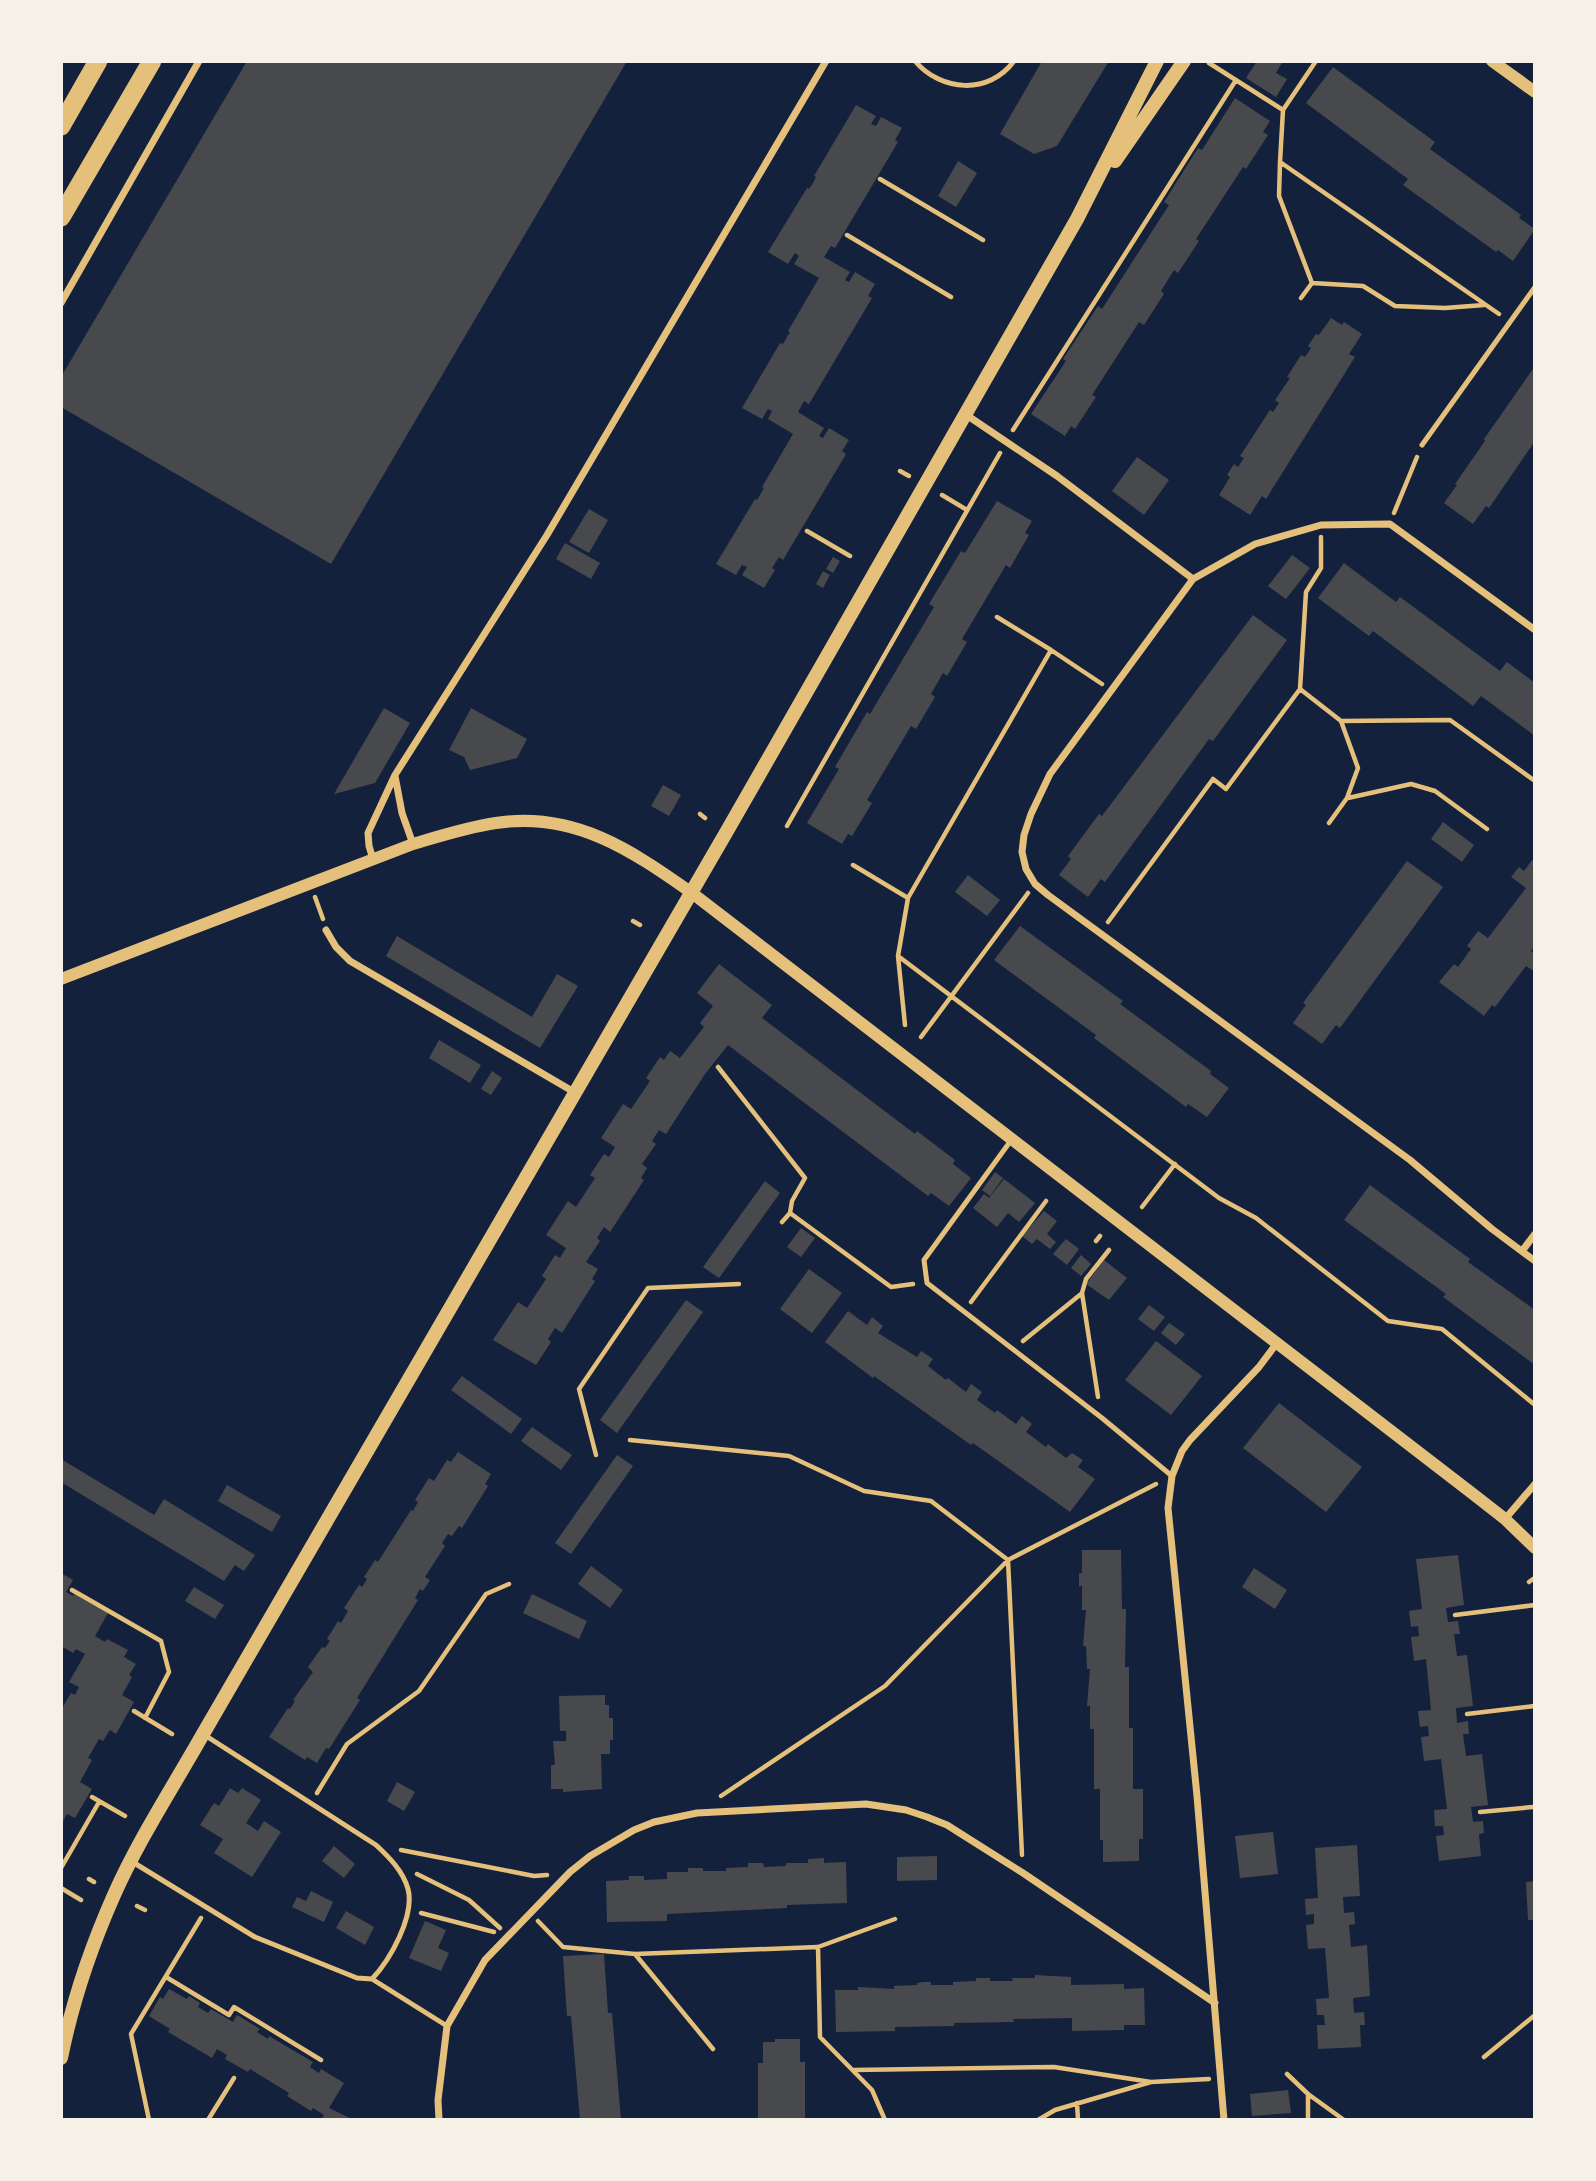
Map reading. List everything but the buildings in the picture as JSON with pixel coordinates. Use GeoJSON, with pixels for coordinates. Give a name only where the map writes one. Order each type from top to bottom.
{"type":"FeatureCollection","features":[{"type":"Feature","properties":{"kind":"highway"},"geometry":{"type":"LineString","coordinates":[[61,126],[99,61]]}},
{"type":"Feature","properties":{"kind":"highway"},"geometry":{"type":"LineString","coordinates":[[61,217],[152,61]]}},
{"type":"Feature","properties":{"kind":"main road"},"geometry":{"type":"LineString","coordinates":[[61,2058],[94,1945],[131,1861],[202,1734],[692,893],[965,415],[1088,199],[1157,61]]}},
{"type":"Feature","properties":{"kind":"main road"},"geometry":{"type":"LineString","coordinates":[[1088,199],[1184,61]]}},
{"type":"Feature","properties":{"kind":"street"},"geometry":{"type":"LineString","coordinates":[[61,303],[200,61]]}},
{"type":"Feature","properties":{"kind":"street"},"geometry":{"type":"LineString","coordinates":[[373,859],[368,833],[395,775],[547,535],[826,61]]}},
{"type":"Feature","properties":{"kind":"street"},"geometry":{"type":"LineString","coordinates":[[1492,61],[1535,92]]}},
{"type":"Feature","properties":{"kind":"street"},"geometry":{"type":"LineString","coordinates":[[965,415],[1057,476],[1193,579]]}},
{"type":"Feature","properties":{"kind":"street"},"geometry":{"type":"LineString","coordinates":[[1535,630],[1390,524],[1321,525],[1255,544],[1193,579],[1050,774],[1031,814],[1022,852],[1026,869],[1035,884],[1410,1160],[1535,1261]]}},
{"type":"Feature","properties":{"kind":"street"},"geometry":{"type":"LineString","coordinates":[[395,775],[402,813],[413,844]]}},
{"type":"Feature","properties":{"kind":"street"},"geometry":{"type":"LineString","coordinates":[[61,979],[413,844],[472,827],[499,822],[558,822],[594,833],[649,862],[692,893],[1505,1519],[1535,1549]]}},
{"type":"Feature","properties":{"kind":"street"},"geometry":{"type":"LineString","coordinates":[[326,930],[336,947],[350,961],[574,1093]]}},
{"type":"Feature","properties":{"kind":"street"},"geometry":{"type":"LineString","coordinates":[[1522,1251],[1535,1234]]}},
{"type":"Feature","properties":{"kind":"street"},"geometry":{"type":"LineString","coordinates":[[1224,2120],[1197,1796],[1168,1508],[1172,1476],[1190,1440],[1259,1367],[1277,1343]]}},
{"type":"Feature","properties":{"kind":"street"},"geometry":{"type":"LineString","coordinates":[[1505,1519],[1535,1484]]}},
{"type":"Feature","properties":{"kind":"street"},"geometry":{"type":"LineString","coordinates":[[439,2120],[438,2099],[447,2025],[485,1959],[570,1872],[600,1849],[634,1830],[665,1819],[697,1813],[846,1804],[886,1806],[927,1816],[947,1825],[1023,1873],[1215,2003]]}},
{"type":"Feature","properties":{"kind":"lane"},"geometry":{"type":"LineString","coordinates":[[915,61],[927,74],[940,81],[969,86],[998,77],[1014,61]]}},
{"type":"Feature","properties":{"kind":"lane"},"geometry":{"type":"LineString","coordinates":[[1422,445],[1535,287]]}},
{"type":"Feature","properties":{"kind":"lane"},"geometry":{"type":"LineString","coordinates":[[1012,1139],[924,1260],[927,1283],[1102,1418],[1172,1476]]}},
{"type":"Feature","properties":{"kind":"lane"},"geometry":{"type":"LineString","coordinates":[[202,1734],[376,1844],[396,1865],[408,1890],[405,1922],[383,1968],[372,1979]]}},
{"type":"Feature","properties":{"kind":"lane"},"geometry":{"type":"LineString","coordinates":[[131,1861],[255,1937],[357,1978],[372,1979],[447,2025]]}},
{"type":"Feature","properties":{"kind":"path"},"geometry":{"type":"LineString","coordinates":[[1312,283],[1279,196],[1283,110],[1316,61]]}},
{"type":"Feature","properties":{"kind":"path"},"geometry":{"type":"LineString","coordinates":[[1209,63],[1283,110]]}},
{"type":"Feature","properties":{"kind":"path"},"geometry":{"type":"LineString","coordinates":[[787,826],[1006,441],[1236,80]]}},
{"type":"Feature","properties":{"kind":"path"},"geometry":{"type":"LineString","coordinates":[[1280,162],[1510,322]]}},
{"type":"Feature","properties":{"kind":"path"},"geometry":{"type":"LineString","coordinates":[[880,179],[983,240]]}},
{"type":"Feature","properties":{"kind":"path"},"geometry":{"type":"LineString","coordinates":[[847,235],[951,297]]}},
{"type":"Feature","properties":{"kind":"path"},"geometry":{"type":"LineString","coordinates":[[1301,298],[1312,283]]}},
{"type":"Feature","properties":{"kind":"path"},"geometry":{"type":"LineString","coordinates":[[1312,283],[1363,286],[1395,306],[1445,308],[1486,305]]}},
{"type":"Feature","properties":{"kind":"path"},"geometry":{"type":"LineString","coordinates":[[1390,524],[1422,445]]}},
{"type":"Feature","properties":{"kind":"path"},"geometry":{"type":"LineString","coordinates":[[900,471],[909,476]]}},
{"type":"Feature","properties":{"kind":"path"},"geometry":{"type":"LineString","coordinates":[[942,495],[967,510]]}},
{"type":"Feature","properties":{"kind":"path"},"geometry":{"type":"LineString","coordinates":[[1100,933],[1213,779],[1226,789],[1300,689],[1306,592],[1321,568],[1321,525]]}},
{"type":"Feature","properties":{"kind":"path"},"geometry":{"type":"LineString","coordinates":[[807,531],[850,556]]}},
{"type":"Feature","properties":{"kind":"path"},"geometry":{"type":"LineString","coordinates":[[997,617],[1112,690]]}},
{"type":"Feature","properties":{"kind":"path"},"geometry":{"type":"LineString","coordinates":[[905,1025],[898,956],[908,898],[1051,650]]}},
{"type":"Feature","properties":{"kind":"path"},"geometry":{"type":"LineString","coordinates":[[1300,689],[1341,721],[1358,768],[1347,798],[1329,823]]}},
{"type":"Feature","properties":{"kind":"path"},"geometry":{"type":"LineString","coordinates":[[1341,721],[1450,720],[1535,781]]}},
{"type":"Feature","properties":{"kind":"path"},"geometry":{"type":"LineString","coordinates":[[1347,798],[1410,784],[1435,791],[1487,829]]}},
{"type":"Feature","properties":{"kind":"path"},"geometry":{"type":"LineString","coordinates":[[700,814],[705,818]]}},
{"type":"Feature","properties":{"kind":"path"},"geometry":{"type":"LineString","coordinates":[[853,865],[908,898]]}},
{"type":"Feature","properties":{"kind":"path"},"geometry":{"type":"LineString","coordinates":[[311,883],[326,930]]}},
{"type":"Feature","properties":{"kind":"path"},"geometry":{"type":"LineString","coordinates":[[921,1037],[1035,884]]}},
{"type":"Feature","properties":{"kind":"path"},"geometry":{"type":"LineString","coordinates":[[633,921],[640,925]]}},
{"type":"Feature","properties":{"kind":"path"},"geometry":{"type":"LineString","coordinates":[[898,956],[1219,1198],[1256,1218],[1388,1321],[1442,1329],[1535,1405]]}},
{"type":"Feature","properties":{"kind":"path"},"geometry":{"type":"LineString","coordinates":[[718,1067],[805,1178],[792,1201],[790,1213],[782,1223]]}},
{"type":"Feature","properties":{"kind":"path"},"geometry":{"type":"LineString","coordinates":[[1143,1207],[1175,1164]]}},
{"type":"Feature","properties":{"kind":"path"},"geometry":{"type":"LineString","coordinates":[[964,1311],[1046,1201]]}},
{"type":"Feature","properties":{"kind":"path"},"geometry":{"type":"LineString","coordinates":[[790,1213],[891,1287],[927,1283]]}},
{"type":"Feature","properties":{"kind":"path"},"geometry":{"type":"LineString","coordinates":[[1102,1418],[1082,1293],[1086,1279],[1109,1251]]}},
{"type":"Feature","properties":{"kind":"path"},"geometry":{"type":"LineString","coordinates":[[596,1454],[579,1389],[648,1288],[739,1284]]}},
{"type":"Feature","properties":{"kind":"path"},"geometry":{"type":"LineString","coordinates":[[1013,1349],[1082,1293]]}},
{"type":"Feature","properties":{"kind":"path"},"geometry":{"type":"LineString","coordinates":[[630,1440],[789,1456],[864,1491],[931,1501],[1008,1560],[1023,1873]]}},
{"type":"Feature","properties":{"kind":"path"},"geometry":{"type":"LineString","coordinates":[[697,1813],[885,1686],[1008,1560],[1172,1476]]}},
{"type":"Feature","properties":{"kind":"path"},"geometry":{"type":"LineString","coordinates":[[311,1803],[347,1744],[419,1691],[486,1594],[509,1584]]}},
{"type":"Feature","properties":{"kind":"path"},"geometry":{"type":"LineString","coordinates":[[72,1590],[161,1641],[169,1672],[145,1718]]}},
{"type":"Feature","properties":{"kind":"path"},"geometry":{"type":"LineString","coordinates":[[1455,1615],[1535,1605]]}},
{"type":"Feature","properties":{"kind":"path"},"geometry":{"type":"LineString","coordinates":[[1467,1714],[1535,1706]]}},
{"type":"Feature","properties":{"kind":"path"},"geometry":{"type":"LineString","coordinates":[[134,1712],[172,1734]]}},
{"type":"Feature","properties":{"kind":"path"},"geometry":{"type":"LineString","coordinates":[[92,1797],[125,1816]]}},
{"type":"Feature","properties":{"kind":"path"},"geometry":{"type":"LineString","coordinates":[[61,1868],[99,1802]]}},
{"type":"Feature","properties":{"kind":"path"},"geometry":{"type":"LineString","coordinates":[[1480,1812],[1533,1807]]}},
{"type":"Feature","properties":{"kind":"path"},"geometry":{"type":"LineString","coordinates":[[376,1844],[534,1876],[570,1872]]}},
{"type":"Feature","properties":{"kind":"path"},"geometry":{"type":"LineString","coordinates":[[396,1865],[469,1900],[509,1935]]}},
{"type":"Feature","properties":{"kind":"path"},"geometry":{"type":"LineString","coordinates":[[61,1888],[81,1900]]}},
{"type":"Feature","properties":{"kind":"path"},"geometry":{"type":"LineString","coordinates":[[137,1906],[145,1910]]}},
{"type":"Feature","properties":{"kind":"path"},"geometry":{"type":"LineString","coordinates":[[149,2120],[131,2034],[207,1908]]}},
{"type":"Feature","properties":{"kind":"path"},"geometry":{"type":"LineString","coordinates":[[407,1909],[509,1935]]}},
{"type":"Feature","properties":{"kind":"path"},"geometry":{"type":"LineString","coordinates":[[531,1913],[562,1947],[635,1954],[818,1947],[895,1919]]}},
{"type":"Feature","properties":{"kind":"path"},"geometry":{"type":"LineString","coordinates":[[818,1947],[820,2037],[872,2090],[886,2120]]}},
{"type":"Feature","properties":{"kind":"path"},"geometry":{"type":"LineString","coordinates":[[635,1954],[713,2049]]}},
{"type":"Feature","properties":{"kind":"path"},"geometry":{"type":"LineString","coordinates":[[166,1977],[229,2015],[234,2007],[321,2060]]}},
{"type":"Feature","properties":{"kind":"path"},"geometry":{"type":"LineString","coordinates":[[1484,2057],[1535,2015]]}},
{"type":"Feature","properties":{"kind":"path"},"geometry":{"type":"LineString","coordinates":[[853,2070],[1054,2067],[1151,2082],[1220,2078]]}},
{"type":"Feature","properties":{"kind":"path"},"geometry":{"type":"LineString","coordinates":[[1287,2074],[1308,2094],[1344,2120]]}},
{"type":"Feature","properties":{"kind":"path"},"geometry":{"type":"LineString","coordinates":[[208,2120],[234,2078]]}},
{"type":"Feature","properties":{"kind":"path"},"geometry":{"type":"LineString","coordinates":[[1038,2120],[1055,2110],[1151,2082]]}},
{"type":"Feature","properties":{"kind":"path"},"geometry":{"type":"LineString","coordinates":[[1308,2094],[1308,2120]]}},
{"type":"Feature","properties":{"kind":"path"},"geometry":{"type":"LineString","coordinates":[[1077,2103],[1078,2120]]}}]}
